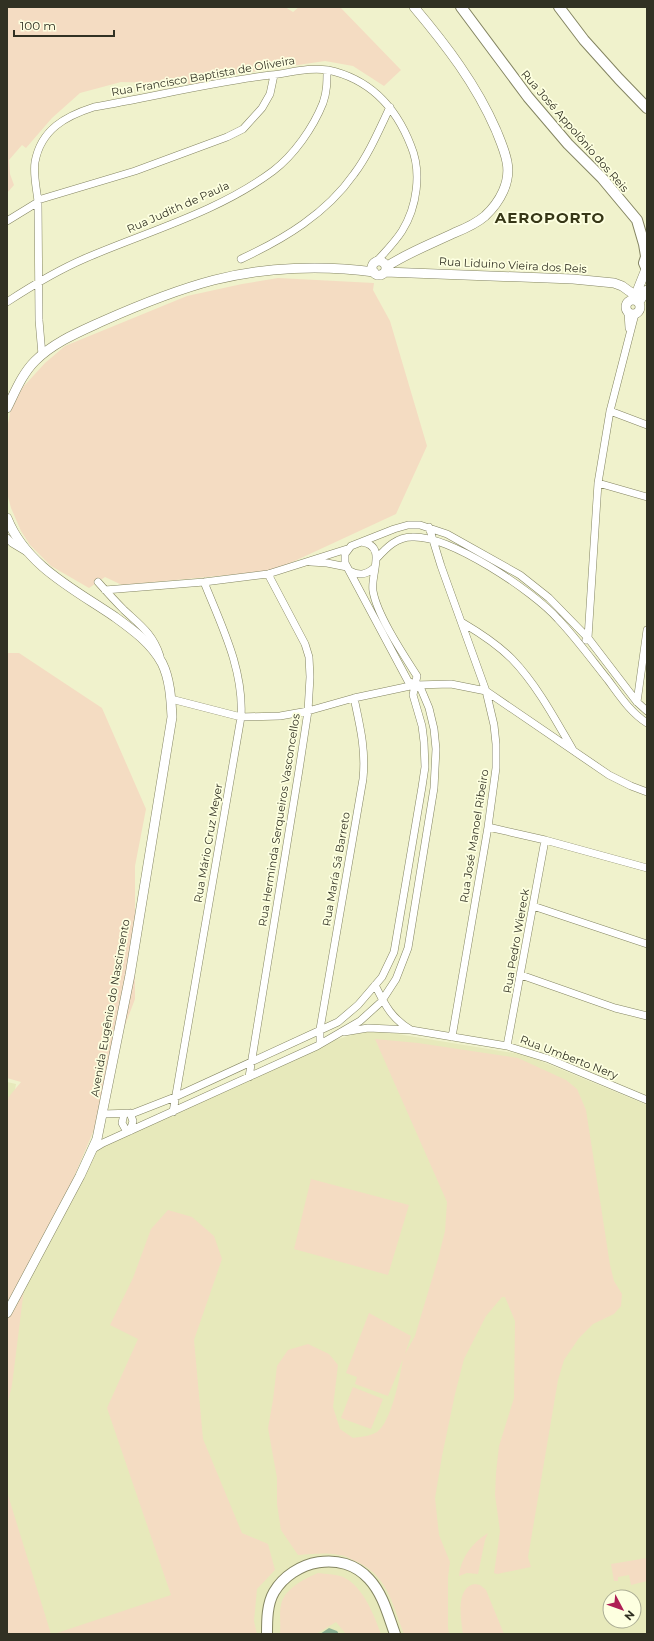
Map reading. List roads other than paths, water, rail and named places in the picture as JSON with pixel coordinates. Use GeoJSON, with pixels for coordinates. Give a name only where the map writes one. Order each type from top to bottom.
{"type":"FeatureCollection","features":[{"type":"Feature","properties":{"kind":"main road","name":"Rua José Appolônio dos Reis"},"geometry":{"type":"LineString","coordinates":[[461,7],[528,97],[568,144],[602,178],[637,220],[646,255],[644,263],[646,270]]}},
{"type":"Feature","properties":{"kind":"main road"},"geometry":{"type":"LineString","coordinates":[[559,7],[584,40],[647,108]]}},
{"type":"Feature","properties":{"kind":"main road"},"geometry":{"type":"LineString","coordinates":[[267,1634],[268,1610],[273,1593],[280,1584],[288,1575],[302,1566],[314,1562],[329,1561],[337,1562],[353,1568],[368,1578],[379,1592],[395,1634]]}},
{"type":"Feature","properties":{"kind":"street"},"geometry":{"type":"LineString","coordinates":[[7,408],[19,384],[35,361],[53,346],[77,333],[137,306],[214,280],[254,273],[285,270],[358,270],[379,266],[463,229],[484,217],[498,202],[506,183],[508,163],[503,146],[490,116],[452,54],[414,7]]}},
{"type":"Feature","properties":{"kind":"street","name":"Rua Francisco Baptista de Oliveira"},"geometry":{"type":"LineString","coordinates":[[42,355],[39,320],[37,238],[38,201],[35,163],[40,148],[51,129],[73,114],[94,107],[258,76],[274,75],[306,69],[327,70],[349,76],[365,85],[390,107],[404,127],[413,150],[417,171],[416,192],[411,211],[402,231],[379,266]]}},
{"type":"Feature","properties":{"kind":"street","name":"Rua Judith de Paula"},"geometry":{"type":"LineString","coordinates":[[7,302],[39,281],[85,259],[216,204],[245,189],[274,171],[294,152],[310,127],[322,103],[327,86],[327,70]]}},
{"type":"Feature","properties":{"kind":"street"},"geometry":{"type":"LineString","coordinates":[[7,221],[38,201],[135,171],[227,137],[243,129],[255,117],[265,103],[270,94],[274,75]]}},
{"type":"Feature","properties":{"kind":"street"},"geometry":{"type":"LineString","coordinates":[[241,259],[268,247],[293,232],[322,211],[355,174],[390,107]]}},
{"type":"Feature","properties":{"kind":"street","name":"Rua Liduino Vieira dos Reis"},"geometry":{"type":"LineString","coordinates":[[379,266],[614,283],[622,286],[636,299]]}},
{"type":"Feature","properties":{"kind":"street"},"geometry":{"type":"LineString","coordinates":[[580,645],[588,638],[598,483],[610,411],[629,332],[632,313],[640,309],[636,299],[646,270]]}},
{"type":"Feature","properties":{"kind":"street"},"geometry":{"type":"LineString","coordinates":[[636,299],[647,290]]}},
{"type":"Feature","properties":{"kind":"street"},"geometry":{"type":"LineString","coordinates":[[610,411],[647,425]]}},
{"type":"Feature","properties":{"kind":"street"},"geometry":{"type":"LineString","coordinates":[[598,483],[647,497]]}},
{"type":"Feature","properties":{"kind":"street","name":"Avenida Eugênio do Nascimento"},"geometry":{"type":"LineString","coordinates":[[7,518],[12,529],[28,554],[66,586],[103,608],[137,632],[152,648],[162,664],[169,684],[172,716],[162,787],[130,975],[97,1139],[80,1176],[7,1312]]}},
{"type":"Feature","properties":{"kind":"street"},"geometry":{"type":"LineString","coordinates":[[105,590],[204,582],[268,574],[347,549],[355,543],[394,529],[408,525],[429,528],[447,534],[490,557],[537,587],[588,638],[637,702],[647,711]]}},
{"type":"Feature","properties":{"kind":"street","name":"Rua José Manoel Ribeiro"},"geometry":{"type":"LineString","coordinates":[[429,528],[486,691],[494,725],[496,744],[496,768],[488,827],[452,1037]]}},
{"type":"Feature","properties":{"kind":"street"},"geometry":{"type":"LineString","coordinates":[[103,1114],[127,1114],[174,1097],[338,1022],[358,1005],[382,977],[394,952],[412,852],[425,767],[424,742],[419,712],[413,695],[416,676],[396,642],[373,592],[372,580],[377,558],[391,544],[411,537],[422,537],[432,540],[456,549],[515,582],[554,615],[580,645],[629,708],[647,722]]}},
{"type":"Feature","properties":{"kind":"street"},"geometry":{"type":"LineString","coordinates":[[7,538],[28,554]]}},
{"type":"Feature","properties":{"kind":"street"},"geometry":{"type":"LineString","coordinates":[[360,542],[370,545],[373,548],[377,558]]}},
{"type":"Feature","properties":{"kind":"street"},"geometry":{"type":"LineString","coordinates":[[93,1149],[320,1044],[342,1032],[360,1021],[382,1000],[398,975],[408,948],[434,788],[436,750],[434,729],[429,708],[421,689],[408,681],[348,569],[344,559],[347,549]]}},
{"type":"Feature","properties":{"kind":"street"},"geometry":{"type":"LineString","coordinates":[[486,566],[490,557]]}},
{"type":"Feature","properties":{"kind":"street"},"geometry":{"type":"LineString","coordinates":[[307,562],[327,563],[360,574],[365,574],[374,568]]}},
{"type":"Feature","properties":{"kind":"street","name":"Rua Herminda Serqueiros Vasconcellos"},"geometry":{"type":"LineString","coordinates":[[249,1077],[250,1061],[308,711],[310,677],[309,657],[306,644],[268,574]]}},
{"type":"Feature","properties":{"kind":"street"},"geometry":{"type":"LineString","coordinates":[[98,582],[149,633],[157,647],[162,664]]}},
{"type":"Feature","properties":{"kind":"street","name":"Rua Mário Cruz Meyer"},"geometry":{"type":"LineString","coordinates":[[173,1112],[174,1097],[241,717],[241,689],[233,654],[204,582]]}},
{"type":"Feature","properties":{"kind":"street"},"geometry":{"type":"LineString","coordinates":[[531,594],[537,587]]}},
{"type":"Feature","properties":{"kind":"street","name":"Avenida Eugênio do Nascimento"},"geometry":{"type":"LineString","coordinates":[[103,608],[134,636],[148,653],[171,699]]}},
{"type":"Feature","properties":{"kind":"street"},"geometry":{"type":"LineString","coordinates":[[462,623],[496,644],[512,659],[538,692],[575,753]]}},
{"type":"Feature","properties":{"kind":"street"},"geometry":{"type":"LineString","coordinates":[[637,702],[647,630]]}},
{"type":"Feature","properties":{"kind":"street"},"geometry":{"type":"LineString","coordinates":[[388,646],[396,642]]}},
{"type":"Feature","properties":{"kind":"street"},"geometry":{"type":"LineString","coordinates":[[171,699],[241,717],[280,716],[308,711],[354,698],[415,685],[451,684],[486,691],[609,775],[647,792]]}},
{"type":"Feature","properties":{"kind":"street","name":"Rua María Sá Barreto"},"geometry":{"type":"LineString","coordinates":[[320,1044],[320,1029],[364,772],[365,759],[363,743],[354,698]]}},
{"type":"Feature","properties":{"kind":"street"},"geometry":{"type":"LineString","coordinates":[[422,787],[434,788]]}},
{"type":"Feature","properties":{"kind":"street"},"geometry":{"type":"LineString","coordinates":[[488,827],[545,840],[647,868]]}},
{"type":"Feature","properties":{"kind":"street","name":"Rua Pedro Wiereck"},"geometry":{"type":"LineString","coordinates":[[507,1046],[545,840]]}},
{"type":"Feature","properties":{"kind":"street"},"geometry":{"type":"LineString","coordinates":[[412,852],[423,854]]}},
{"type":"Feature","properties":{"kind":"street"},"geometry":{"type":"LineString","coordinates":[[534,906],[647,944]]}},
{"type":"Feature","properties":{"kind":"street"},"geometry":{"type":"LineString","coordinates":[[400,922],[412,925]]}},
{"type":"Feature","properties":{"kind":"street"},"geometry":{"type":"LineString","coordinates":[[521,974],[615,1008],[647,1016]]}},
{"type":"Feature","properties":{"kind":"street","name":"Rua Umberto Nery"},"geometry":{"type":"LineString","coordinates":[[375,985],[390,1012],[399,1023],[411,1030]]}},
{"type":"Feature","properties":{"kind":"street","name":"Rua Umberto Nery"},"geometry":{"type":"LineString","coordinates":[[342,1032],[368,1028],[411,1030],[507,1046],[549,1059],[647,1100]]}},
{"type":"Feature","properties":{"kind":"street"},"geometry":{"type":"LineString","coordinates":[[127,1114],[133,1121],[129,1132]]}},
{"type":"Feature","properties":{"kind":"street"},"geometry":{"type":"LineString","coordinates":[[127,1114],[122,1123],[129,1132]]}},
{"type":"Feature","properties":{"kind":"district","name":"AEROPORTO"},"geometry":{"type":"Point","coordinates":[550,218]}}]}
